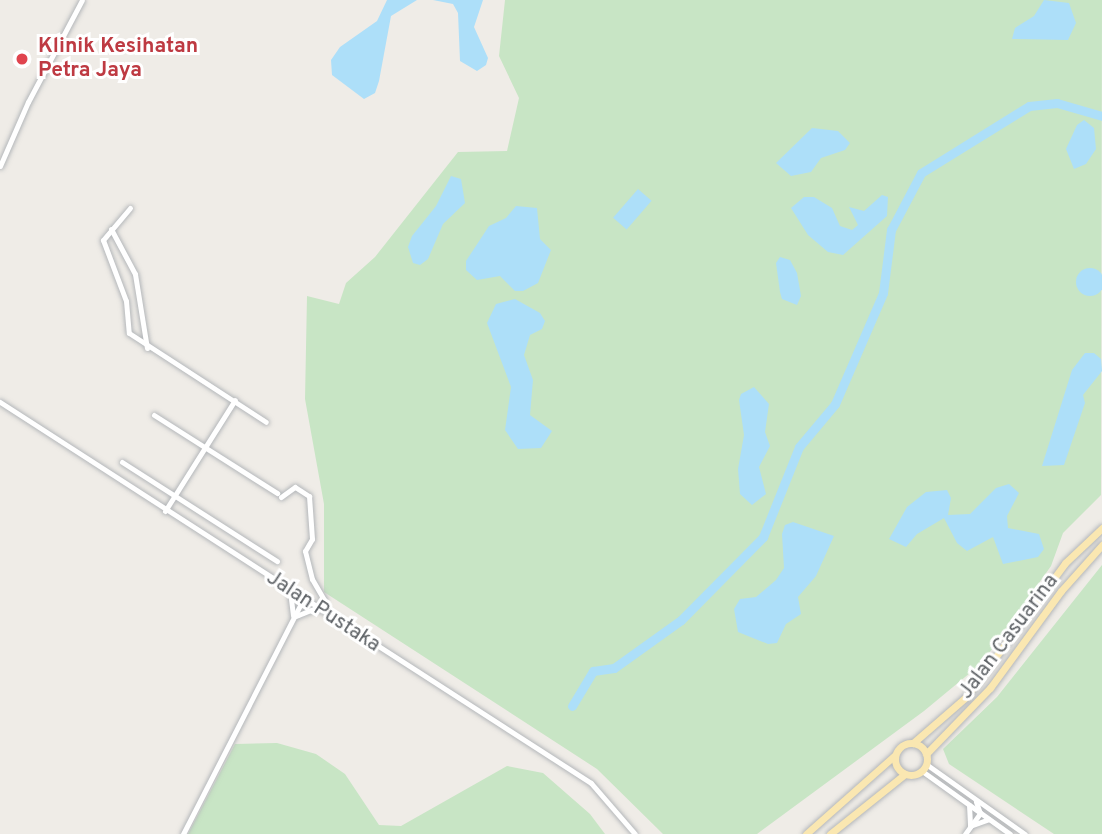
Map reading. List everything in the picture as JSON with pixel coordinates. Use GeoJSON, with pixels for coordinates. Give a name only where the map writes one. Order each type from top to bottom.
{"type":"FeatureCollection","features":[{"type":"Feature","properties":{"kind":"main road","name":"Jalan Casuarina"},"geometry":{"type":"LineString","coordinates":[[913,743],[966,697],[1065,563],[1102,528]]}},
{"type":"Feature","properties":{"kind":"main road","name":"Jalan Casuarina"},"geometry":{"type":"LineString","coordinates":[[926,754],[990,688],[1061,592],[1102,545]]}},
{"type":"Feature","properties":{"kind":"main road"},"geometry":{"type":"LineString","coordinates":[[806,834],[904,744],[913,743],[926,754],[924,767],[905,774],[830,834]]}},
{"type":"Feature","properties":{"kind":"main road"},"geometry":{"type":"LineString","coordinates":[[895,755],[896,765],[905,774]]}},
{"type":"Feature","properties":{"kind":"street"},"geometry":{"type":"LineString","coordinates":[[0,166],[27,102],[82,0]]}},
{"type":"Feature","properties":{"kind":"street"},"geometry":{"type":"LineString","coordinates":[[130,208],[103,240],[126,301],[130,333],[147,348],[235,400],[266,422]]}},
{"type":"Feature","properties":{"kind":"street"},"geometry":{"type":"LineString","coordinates":[[111,229],[135,274],[147,348]]}},
{"type":"Feature","properties":{"kind":"street"},"geometry":{"type":"LineString","coordinates":[[165,511],[235,400]]}},
{"type":"Feature","properties":{"kind":"street","name":"Jalan Pustaka"},"geometry":{"type":"LineString","coordinates":[[0,402],[289,591],[591,783],[635,834]]}},
{"type":"Feature","properties":{"kind":"street"},"geometry":{"type":"LineString","coordinates":[[154,415],[279,495],[295,487],[309,496],[312,539],[305,551],[312,579],[324,600],[317,608],[292,619]]}},
{"type":"Feature","properties":{"kind":"street"},"geometry":{"type":"LineString","coordinates":[[122,462],[277,561]]}},
{"type":"Feature","properties":{"kind":"street"},"geometry":{"type":"LineString","coordinates":[[289,591],[292,619]]}},
{"type":"Feature","properties":{"kind":"street"},"geometry":{"type":"LineString","coordinates":[[183,834],[303,600]]}},
{"type":"Feature","properties":{"kind":"street"},"geometry":{"type":"LineString","coordinates":[[924,767],[1025,834]]}},
{"type":"Feature","properties":{"kind":"street"},"geometry":{"type":"LineString","coordinates":[[924,767],[969,805],[1010,834]]}},
{"type":"Feature","properties":{"kind":"street"},"geometry":{"type":"LineString","coordinates":[[970,795],[980,813]]}},
{"type":"Feature","properties":{"kind":"street"},"geometry":{"type":"LineString","coordinates":[[969,805],[971,826]]}},
{"type":"Feature","properties":{"kind":"street"},"geometry":{"type":"LineString","coordinates":[[965,834],[980,813]]}},
{"type":"Feature","properties":{"kind":"street"},"geometry":{"type":"LineString","coordinates":[[971,826],[989,819]]}},
{"type":"Feature","properties":{"kind":"green space"},"geometry":{"type":"Polygon","coordinates":[[[505,0],[1102,0],[1101,495],[1063,533],[1051,566],[982,663],[924,711],[757,834],[663,834],[597,769],[324,592],[324,504],[305,399],[307,296],[339,304],[346,283],[375,257],[458,152],[507,151],[519,98],[499,56],[505,0]]]}},
{"type":"Feature","properties":{"kind":"green space"},"geometry":{"type":"Polygon","coordinates":[[[1102,565],[1102,834],[1054,834],[949,764],[943,749],[997,697],[1102,565]]]}},
{"type":"Feature","properties":{"kind":"green space"},"geometry":{"type":"Polygon","coordinates":[[[277,743],[316,754],[345,774],[379,825],[401,826],[507,766],[543,773],[590,814],[605,834],[188,834],[235,744],[277,743]]]}},
{"type":"Feature","properties":{"kind":"water"},"geometry":{"type":"Polygon","coordinates":[[[387,0],[417,0],[391,16],[379,81],[375,93],[364,99],[332,75],[331,60],[340,47],[377,21],[387,0]]]}},
{"type":"Feature","properties":{"kind":"water"},"geometry":{"type":"Polygon","coordinates":[[[433,0],[483,0],[474,27],[488,58],[486,65],[477,71],[460,61],[458,13],[453,4],[433,0]]]}},
{"type":"Feature","properties":{"kind":"water"},"geometry":{"type":"Polygon","coordinates":[[[1044,0],[1069,3],[1076,23],[1068,40],[1012,39],[1015,28],[1034,16],[1044,0]]]}},
{"type":"Feature","properties":{"kind":"water"},"geometry":{"type":"Polygon","coordinates":[[[1084,120],[1094,128],[1096,149],[1086,164],[1074,169],[1066,149],[1077,125],[1084,120]]]}},
{"type":"Feature","properties":{"kind":"water"},"geometry":{"type":"Polygon","coordinates":[[[812,128],[838,131],[850,143],[845,150],[821,158],[811,172],[791,176],[776,163],[812,128]]]}},
{"type":"Feature","properties":{"kind":"water"},"geometry":{"type":"Polygon","coordinates":[[[451,176],[461,179],[465,203],[443,224],[428,259],[420,265],[413,263],[408,247],[412,236],[436,206],[451,176]]]}},
{"type":"Feature","properties":{"kind":"water"},"geometry":{"type":"Polygon","coordinates":[[[638,189],[652,201],[627,229],[613,218],[638,189]]]}},
{"type":"Feature","properties":{"kind":"water"},"geometry":{"type":"Polygon","coordinates":[[[882,195],[888,197],[887,216],[843,255],[828,252],[808,235],[791,208],[804,197],[814,197],[832,208],[840,226],[852,230],[858,225],[849,207],[864,211],[882,195]]]}},
{"type":"Feature","properties":{"kind":"water"},"geometry":{"type":"Polygon","coordinates":[[[516,206],[537,208],[540,239],[551,250],[538,283],[523,291],[515,291],[500,276],[477,280],[466,270],[466,261],[489,226],[506,218],[516,206]]]}},
{"type":"Feature","properties":{"kind":"water"},"geometry":{"type":"Polygon","coordinates":[[[780,257],[790,260],[797,273],[801,296],[797,305],[782,299],[776,263],[780,257]]]}},
{"type":"Feature","properties":{"kind":"water"},"geometry":{"type":"Polygon","coordinates":[[[1090,268],[1100,272],[1104,282],[1100,292],[1090,296],[1080,292],[1076,282],[1080,272],[1090,268]]]}},
{"type":"Feature","properties":{"kind":"water"},"geometry":{"type":"Polygon","coordinates":[[[515,299],[540,313],[545,321],[542,329],[530,335],[524,355],[533,380],[530,415],[552,431],[541,448],[518,449],[505,430],[511,387],[487,323],[496,304],[515,299]]]}},
{"type":"Feature","properties":{"kind":"water"},"geometry":{"type":"Polygon","coordinates":[[[1085,353],[1094,353],[1101,359],[1102,371],[1083,395],[1085,403],[1064,465],[1042,466],[1072,370],[1085,353]]]}},
{"type":"Feature","properties":{"kind":"water"},"geometry":{"type":"Polygon","coordinates":[[[754,387],[769,404],[765,432],[770,446],[759,467],[766,494],[752,505],[740,494],[738,469],[744,435],[739,400],[741,394],[754,387]]]}},
{"type":"Feature","properties":{"kind":"water"},"geometry":{"type":"Polygon","coordinates":[[[1009,484],[1019,493],[1007,516],[1008,528],[1039,534],[1044,549],[1038,557],[1003,564],[993,537],[967,551],[957,543],[944,518],[917,534],[906,547],[889,539],[907,507],[926,492],[947,490],[951,498],[948,515],[970,514],[996,488],[1009,484]]]}},
{"type":"Feature","properties":{"kind":"water"},"geometry":{"type":"Polygon","coordinates":[[[793,522],[834,536],[816,576],[798,597],[801,614],[786,624],[777,643],[768,644],[738,632],[734,609],[740,599],[756,597],[776,580],[784,568],[782,534],[785,525],[793,522]]]}},
{"type":"Feature","properties":{"kind":"waterway"},"geometry":{"type":"LineString","coordinates":[[572,706],[593,671],[614,668],[681,620],[763,537],[799,447],[835,404],[883,293],[891,230],[921,173],[1029,106],[1057,103],[1102,116]]}},
{"type":"Feature","properties":{"kind":"place","name":"Klinik Kesihatan Petra Jaya"},"geometry":{"type":"Point","coordinates":[22,59]}}]}
